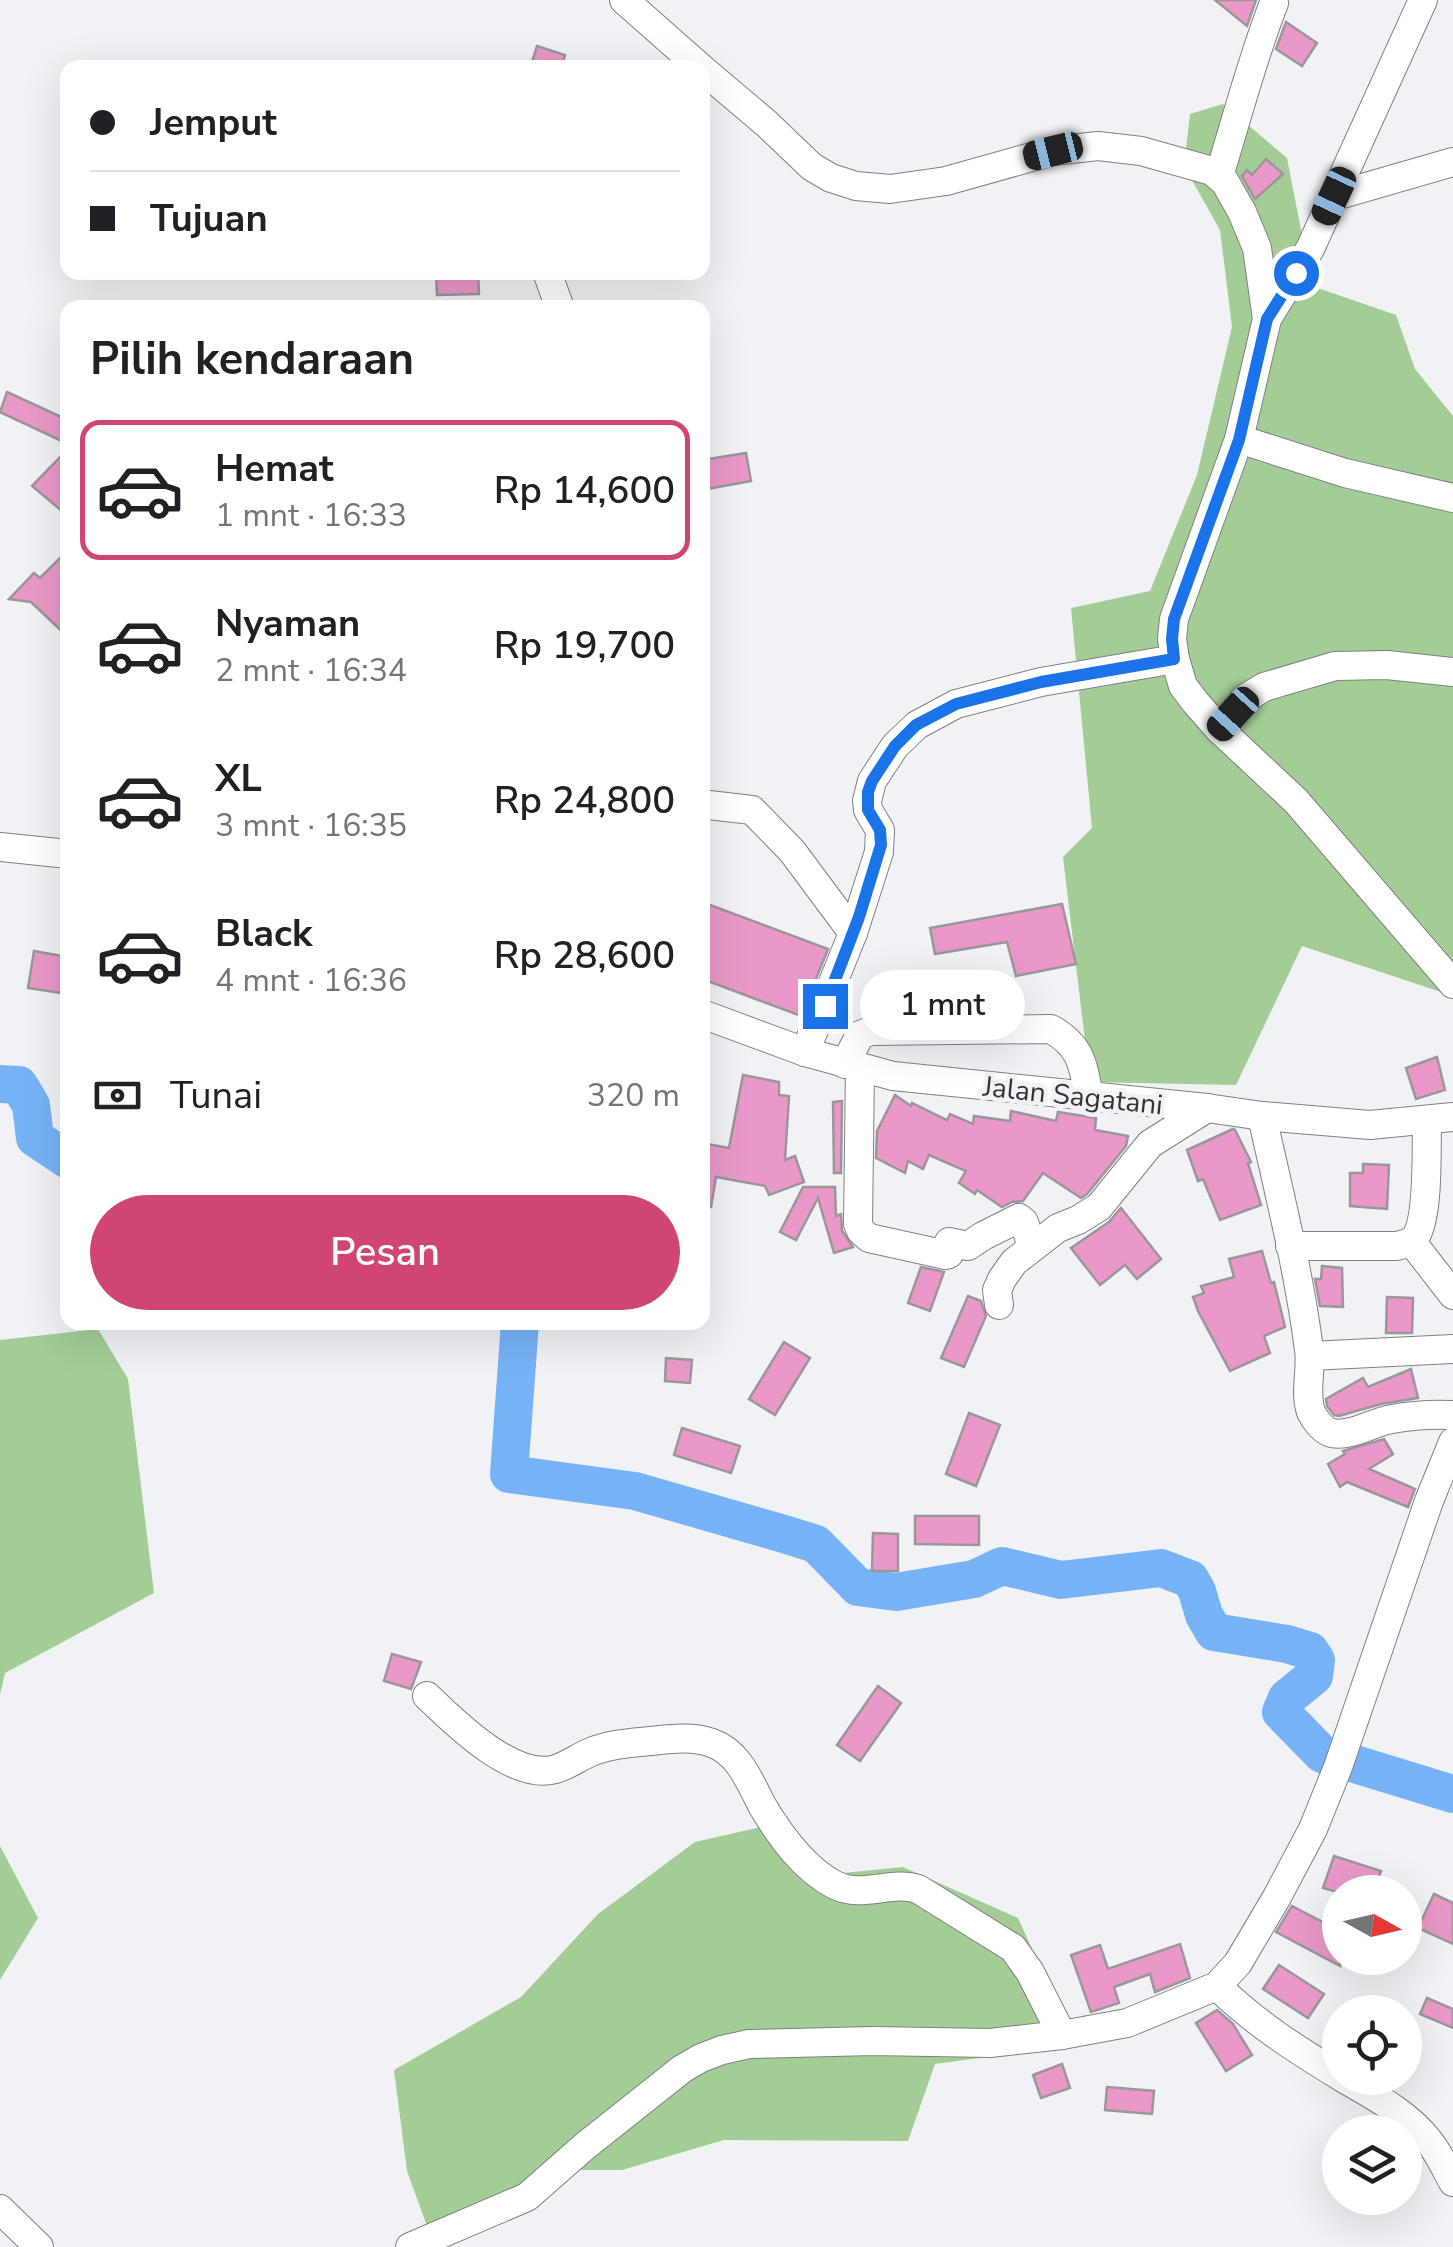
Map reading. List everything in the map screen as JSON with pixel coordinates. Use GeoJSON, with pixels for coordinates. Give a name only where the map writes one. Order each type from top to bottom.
{"type":"FeatureCollection","features":[{"type":"Feature","properties":{"kind":"street"},"geometry":{"type":"LineString","coordinates":[[624,0],[689,60]]}},
{"type":"Feature","properties":{"kind":"street"},"geometry":{"type":"LineString","coordinates":[[1423,0],[1310,250],[1267,319],[1239,440],[1174,619],[1172,639],[1183,686],[1219,729],[1296,801],[1453,984]]}},
{"type":"Feature","properties":{"kind":"street"},"geometry":{"type":"LineString","coordinates":[[1220,176],[1258,44],[1274,3]]}},
{"type":"Feature","properties":{"kind":"street"},"geometry":{"type":"LineString","coordinates":[[710,79],[812,167],[856,186],[890,189],[946,181],[1053,151],[1098,146],[1141,150],[1212,171],[1220,176],[1242,212],[1257,248],[1267,319]]}},
{"type":"Feature","properties":{"kind":"street"},"geometry":{"type":"LineString","coordinates":[[1334,196],[1453,162]]}},
{"type":"Feature","properties":{"kind":"street"},"geometry":{"type":"LineString","coordinates":[[1239,440],[1345,473],[1453,498]]}},
{"type":"Feature","properties":{"kind":"street"},"geometry":{"type":"LineString","coordinates":[[805,1052],[853,934],[881,845],[880,830],[868,810],[868,792],[895,746],[916,725],[956,704],[1041,682],[1174,659]]}},
{"type":"Feature","properties":{"kind":"street"},"geometry":{"type":"LineString","coordinates":[[1219,729],[1246,698],[1264,687],[1335,666],[1387,665],[1453,672]]}},
{"type":"Feature","properties":{"kind":"street"},"geometry":{"type":"LineString","coordinates":[[710,805],[752,810],[792,850],[853,934]]}},
{"type":"Feature","properties":{"kind":"street"},"geometry":{"type":"LineString","coordinates":[[0,847],[60,853]]}},
{"type":"Feature","properties":{"kind":"street","name":"Jalan Sagatani"},"geometry":{"type":"LineString","coordinates":[[710,1017],[805,1052],[892,1076],[1370,1125],[1440,1118]]}},
{"type":"Feature","properties":{"kind":"street"},"geometry":{"type":"LineString","coordinates":[[1032,1247],[1019,1218],[968,1246],[948,1242],[946,1256],[869,1238],[861,1232],[853,1066],[860,1035],[871,1030],[1051,1029],[1068,1038],[1078,1054],[1089,1097]]}},
{"type":"Feature","properties":{"kind":"street"},"geometry":{"type":"LineString","coordinates":[[999,1305],[1002,1278],[1014,1262],[1058,1228],[1099,1207],[1150,1144],[1207,1108]]}},
{"type":"Feature","properties":{"kind":"street"},"geometry":{"type":"LineString","coordinates":[[1262,1116],[1290,1246],[1310,1356],[1309,1396],[1318,1423],[1330,1433],[1345,1433],[1388,1419],[1418,1414],[1453,1415]]}},
{"type":"Feature","properties":{"kind":"street"},"geometry":{"type":"LineString","coordinates":[[1290,1246],[1397,1246],[1412,1241],[1422,1219],[1440,1118]]}},
{"type":"Feature","properties":{"kind":"street"},"geometry":{"type":"LineString","coordinates":[[1412,1241],[1453,1295]]}},
{"type":"Feature","properties":{"kind":"street"},"geometry":{"type":"LineString","coordinates":[[1310,1356],[1453,1349]]}},
{"type":"Feature","properties":{"kind":"street"},"geometry":{"type":"LineString","coordinates":[[410,2247],[527,2197],[682,2069],[722,2050],[749,2044],[990,2042],[1062,2036],[1127,2024],[1216,1986],[1238,1963],[1312,1829],[1338,1767],[1453,1442]]}},
{"type":"Feature","properties":{"kind":"street"},"geometry":{"type":"LineString","coordinates":[[427,1696],[484,1746],[520,1765],[541,1770],[558,1768],[596,1750],[626,1743],[688,1738],[719,1746],[748,1777],[794,1853],[821,1877],[854,1892],[902,1886],[918,1889],[1014,1948],[1062,2036]]}},
{"type":"Feature","properties":{"kind":"street"},"geometry":{"type":"LineString","coordinates":[[1216,1986],[1244,2013],[1322,2065]]}},
{"type":"Feature","properties":{"kind":"street"},"geometry":{"type":"LineString","coordinates":[[1372,2095],[1418,2129],[1453,2182]]}},
{"type":"Feature","properties":{"kind":"street"},"geometry":{"type":"LineString","coordinates":[[0,2209],[40,2247]]}},
{"type":"Feature","properties":{"kind":"green space"},"geometry":{"type":"Polygon","coordinates":[[[1223,104],[1287,158],[1312,286],[1396,315],[1415,369],[1453,416],[1453,996],[1302,946],[1236,1085],[1090,1082],[1063,857],[1092,828],[1071,608],[1150,591],[1197,475],[1232,327],[1220,230],[1184,166],[1190,114],[1223,104]]]}},
{"type":"Feature","properties":{"kind":"green space"},"geometry":{"type":"Polygon","coordinates":[[[99,1330],[128,1379],[154,1593],[5,1673],[0,1695],[0,1340],[99,1330]]]}},
{"type":"Feature","properties":{"kind":"green space"},"geometry":{"type":"Polygon","coordinates":[[[774,1824],[833,1874],[903,1867],[1018,1918],[1076,2045],[935,2064],[908,2141],[724,2140],[622,2170],[546,2170],[432,2240],[407,2171],[394,2070],[521,1997],[598,1914],[695,1842],[774,1824]]]}},
{"type":"Feature","properties":{"kind":"green space"},"geometry":{"type":"Polygon","coordinates":[[[0,1846],[38,1918],[0,1980],[0,1846]]]}},
{"type":"Feature","properties":{"kind":"building"},"geometry":{"type":"Polygon","coordinates":[[[1215,0],[1256,0],[1247,26],[1215,0]]]}},
{"type":"Feature","properties":{"kind":"building"},"geometry":{"type":"Polygon","coordinates":[[[1286,22],[1317,43],[1302,66],[1276,49],[1286,22]]]}},
{"type":"Feature","properties":{"kind":"building"},"geometry":{"type":"Polygon","coordinates":[[[537,46],[565,55],[563,60],[533,60],[537,46]]]}},
{"type":"Feature","properties":{"kind":"building"},"geometry":{"type":"Polygon","coordinates":[[[1266,159],[1283,174],[1255,199],[1242,176],[1247,170],[1252,175],[1266,159]]]}},
{"type":"Feature","properties":{"kind":"building"},"geometry":{"type":"Polygon","coordinates":[[[436,280],[478,280],[479,294],[437,295],[436,280]]]}},
{"type":"Feature","properties":{"kind":"building"},"geometry":{"type":"Polygon","coordinates":[[[7,392],[60,416],[60,440],[0,412],[7,392]]]}},
{"type":"Feature","properties":{"kind":"building"},"geometry":{"type":"Polygon","coordinates":[[[746,453],[751,481],[710,489],[710,459],[746,453]]]}},
{"type":"Feature","properties":{"kind":"building"},"geometry":{"type":"Polygon","coordinates":[[[60,457],[60,509],[32,486],[60,457]]]}},
{"type":"Feature","properties":{"kind":"building"},"geometry":{"type":"Polygon","coordinates":[[[60,558],[60,629],[31,602],[9,599],[34,573],[40,578],[60,558]]]}},
{"type":"Feature","properties":{"kind":"building"},"geometry":{"type":"Polygon","coordinates":[[[1062,904],[1076,964],[1016,976],[1007,942],[935,954],[930,928],[1062,904]]]}},
{"type":"Feature","properties":{"kind":"building"},"geometry":{"type":"Polygon","coordinates":[[[710,905],[828,949],[801,1016],[710,982],[710,905]]]}},
{"type":"Feature","properties":{"kind":"building"},"geometry":{"type":"Polygon","coordinates":[[[34,951],[60,956],[60,993],[28,988],[34,951]]]}},
{"type":"Feature","properties":{"kind":"building"},"geometry":{"type":"Polygon","coordinates":[[[1437,1057],[1445,1090],[1416,1099],[1406,1068],[1437,1057]]]}},
{"type":"Feature","properties":{"kind":"building"},"geometry":{"type":"Polygon","coordinates":[[[743,1075],[779,1082],[779,1095],[789,1096],[785,1160],[795,1156],[804,1182],[769,1195],[765,1186],[716,1177],[710,1207],[710,1144],[729,1148],[743,1075]]]}},
{"type":"Feature","properties":{"kind":"building"},"geometry":{"type":"Polygon","coordinates":[[[895,1095],[947,1120],[950,1114],[973,1124],[974,1116],[1010,1121],[1011,1111],[1056,1121],[1058,1112],[1096,1118],[1095,1130],[1128,1136],[1126,1146],[1081,1198],[1043,1173],[1023,1201],[1002,1207],[959,1183],[966,1171],[929,1155],[923,1169],[908,1161],[905,1173],[876,1158],[877,1131],[895,1095]]]}},
{"type":"Feature","properties":{"kind":"building"},"geometry":{"type":"Polygon","coordinates":[[[842,1101],[841,1173],[834,1173],[833,1102],[842,1101]]]}},
{"type":"Feature","properties":{"kind":"building"},"geometry":{"type":"Polygon","coordinates":[[[1233,1129],[1251,1162],[1248,1163],[1261,1205],[1220,1220],[1203,1179],[1198,1181],[1187,1150],[1233,1129]]]}},
{"type":"Feature","properties":{"kind":"building"},"geometry":{"type":"Polygon","coordinates":[[[1363,1164],[1389,1165],[1387,1209],[1350,1206],[1350,1173],[1363,1173],[1363,1164]]]}},
{"type":"Feature","properties":{"kind":"building"},"geometry":{"type":"Polygon","coordinates":[[[803,1187],[835,1187],[836,1216],[841,1214],[842,1231],[853,1247],[834,1253],[818,1198],[796,1240],[780,1232],[803,1187]]]}},
{"type":"Feature","properties":{"kind":"building"},"geometry":{"type":"Polygon","coordinates":[[[1121,1208],[1161,1259],[1137,1279],[1125,1265],[1100,1285],[1071,1248],[1109,1222],[1121,1208]]]}},
{"type":"Feature","properties":{"kind":"building"},"geometry":{"type":"Polygon","coordinates":[[[1262,1251],[1285,1327],[1264,1336],[1270,1353],[1230,1371],[1193,1297],[1204,1293],[1201,1286],[1234,1277],[1229,1259],[1262,1251]]]}},
{"type":"Feature","properties":{"kind":"building"},"geometry":{"type":"Polygon","coordinates":[[[1322,1266],[1342,1268],[1343,1307],[1320,1306],[1315,1279],[1321,1279],[1322,1266]]]}},
{"type":"Feature","properties":{"kind":"building"},"geometry":{"type":"Polygon","coordinates":[[[921,1267],[944,1272],[930,1311],[908,1303],[921,1267]]]}},
{"type":"Feature","properties":{"kind":"building"},"geometry":{"type":"Polygon","coordinates":[[[968,1296],[981,1301],[986,1316],[964,1367],[941,1358],[968,1296]]]}},
{"type":"Feature","properties":{"kind":"building"},"geometry":{"type":"Polygon","coordinates":[[[1387,1297],[1413,1298],[1412,1333],[1386,1333],[1387,1297]]]}},
{"type":"Feature","properties":{"kind":"building"},"geometry":{"type":"Polygon","coordinates":[[[784,1342],[810,1358],[775,1415],[749,1399],[784,1342]]]}},
{"type":"Feature","properties":{"kind":"building"},"geometry":{"type":"Polygon","coordinates":[[[666,1358],[692,1360],[690,1383],[665,1381],[666,1358]]]}},
{"type":"Feature","properties":{"kind":"building"},"geometry":{"type":"Polygon","coordinates":[[[1411,1369],[1418,1398],[1339,1416],[1327,1406],[1326,1399],[1363,1378],[1368,1387],[1411,1369]]]}},
{"type":"Feature","properties":{"kind":"building"},"geometry":{"type":"Polygon","coordinates":[[[969,1413],[1000,1425],[976,1486],[946,1474],[969,1413]]]}},
{"type":"Feature","properties":{"kind":"building"},"geometry":{"type":"Polygon","coordinates":[[[682,1428],[740,1446],[731,1473],[674,1455],[682,1428]]]}},
{"type":"Feature","properties":{"kind":"building"},"geometry":{"type":"Polygon","coordinates":[[[1384,1439],[1393,1454],[1369,1469],[1415,1489],[1408,1507],[1347,1482],[1340,1487],[1328,1464],[1345,1454],[1343,1451],[1384,1439]]]}},
{"type":"Feature","properties":{"kind":"building"},"geometry":{"type":"Polygon","coordinates":[[[915,1516],[979,1516],[979,1545],[915,1544],[915,1516]]]}},
{"type":"Feature","properties":{"kind":"building"},"geometry":{"type":"Polygon","coordinates":[[[873,1533],[898,1534],[898,1571],[872,1571],[873,1533]]]}},
{"type":"Feature","properties":{"kind":"building"},"geometry":{"type":"Polygon","coordinates":[[[392,1654],[421,1662],[411,1689],[384,1681],[392,1654]]]}},
{"type":"Feature","properties":{"kind":"building"},"geometry":{"type":"Polygon","coordinates":[[[878,1686],[901,1703],[860,1761],[837,1745],[878,1686]]]}},
{"type":"Feature","properties":{"kind":"building"},"geometry":{"type":"Polygon","coordinates":[[[1334,1856],[1381,1871],[1380,1875],[1327,1875],[1334,1856]]]}},
{"type":"Feature","properties":{"kind":"building"},"geometry":{"type":"Polygon","coordinates":[[[1434,1894],[1453,1903],[1453,1944],[1422,1930],[1422,1920],[1434,1894]]]}},
{"type":"Feature","properties":{"kind":"building"},"geometry":{"type":"Polygon","coordinates":[[[1292,1906],[1322,1922],[1322,1956],[1276,1932],[1292,1906]]]}},
{"type":"Feature","properties":{"kind":"building"},"geometry":{"type":"Polygon","coordinates":[[[1180,1944],[1190,1978],[1155,1992],[1150,1974],[1114,1987],[1119,2003],[1091,2012],[1071,1955],[1100,1945],[1108,1969],[1180,1944]]]}},
{"type":"Feature","properties":{"kind":"building"},"geometry":{"type":"Polygon","coordinates":[[[1279,1965],[1324,1994],[1308,2018],[1263,1989],[1279,1965]]]}},
{"type":"Feature","properties":{"kind":"building"},"geometry":{"type":"Polygon","coordinates":[[[1427,1998],[1453,2009],[1453,2028],[1422,2015],[1427,1998]]]}},
{"type":"Feature","properties":{"kind":"building"},"geometry":{"type":"Polygon","coordinates":[[[1217,2010],[1233,2024],[1252,2055],[1226,2071],[1196,2023],[1217,2010]]]}},
{"type":"Feature","properties":{"kind":"building"},"geometry":{"type":"Polygon","coordinates":[[[1062,2064],[1070,2088],[1041,2098],[1033,2075],[1062,2064]]]}},
{"type":"Feature","properties":{"kind":"building"},"geometry":{"type":"Polygon","coordinates":[[[1107,2087],[1154,2091],[1152,2114],[1105,2110],[1107,2087]]]}},
{"type":"Feature","properties":{"kind":"waterway"},"geometry":{"type":"LineString","coordinates":[[0,1084],[19,1085],[31,1105],[35,1138],[60,1155]]}},
{"type":"Feature","properties":{"kind":"waterway"},"geometry":{"type":"LineString","coordinates":[[519,1330],[509,1474],[635,1491],[816,1544],[858,1587],[896,1592],[974,1579],[1002,1566],[1061,1580],[1161,1568],[1190,1579],[1214,1632],[1310,1651],[1316,1660],[1314,1676],[1287,1698],[1281,1712],[1322,1754],[1453,1794]]}},
{"type":"Feature","properties":{"kind":"route"},"geometry":{"type":"LineString","coordinates":[[825,1006],[881,845],[880,830],[868,810],[868,792],[895,746],[916,725],[956,704],[1041,682],[1174,659],[1174,619],[1239,440],[1267,319],[1296,273]]}}]}
